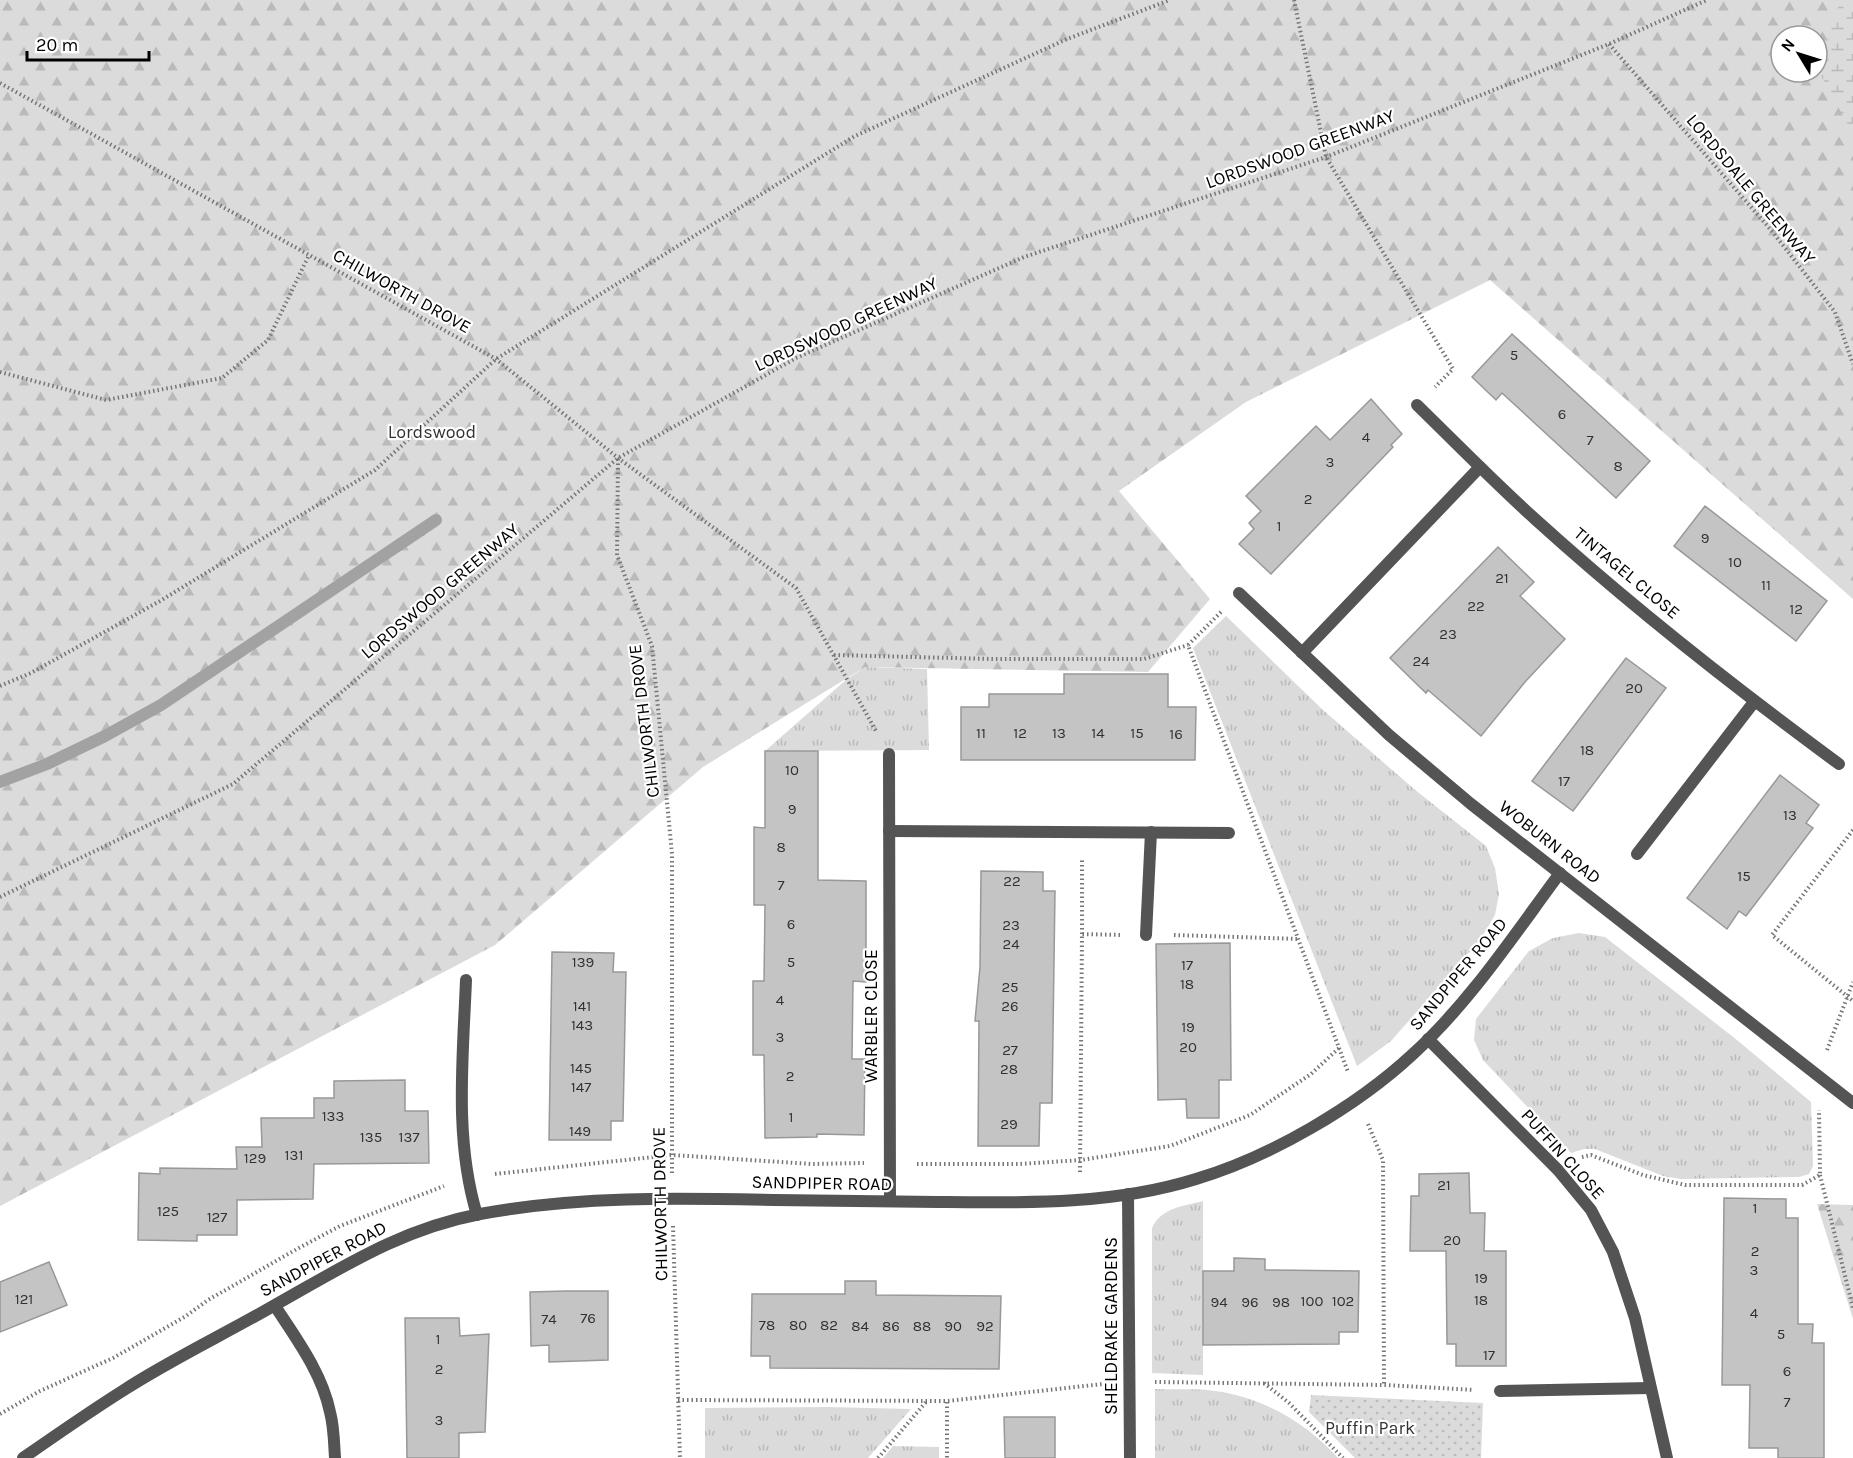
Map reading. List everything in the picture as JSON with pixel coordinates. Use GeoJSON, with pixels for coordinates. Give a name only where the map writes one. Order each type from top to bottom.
{"type":"FeatureCollection","features":[{"type":"Feature","properties":{"kind":"street","name":"TINTAGEL CLOSE"},"geometry":{"type":"LineString","coordinates":[[1417,405],[1480,468],[1622,594],[1754,702],[1839,764]]}},
{"type":"Feature","properties":{"kind":"street"},"geometry":{"type":"LineString","coordinates":[[1302,653],[1480,468]]}},
{"type":"Feature","properties":{"kind":"street","name":"WOBURN ROAD"},"geometry":{"type":"LineString","coordinates":[[1239,593],[1389,735],[1471,804],[1853,1103]]}},
{"type":"Feature","properties":{"kind":"street"},"geometry":{"type":"LineString","coordinates":[[1637,854],[1754,702]]}},
{"type":"Feature","properties":{"kind":"street","name":"WARBLER CLOSE"},"geometry":{"type":"LineString","coordinates":[[889,754],[890,1202]]}},
{"type":"Feature","properties":{"kind":"street"},"geometry":{"type":"LineString","coordinates":[[889,831],[1229,833]]}},
{"type":"Feature","properties":{"kind":"street"},"geometry":{"type":"LineString","coordinates":[[1146,935],[1151,832]]}},
{"type":"Feature","properties":{"kind":"street","name":"SANDPIPER ROAD"},"geometry":{"type":"LineString","coordinates":[[23,1458],[126,1388],[275,1306],[351,1261],[403,1236],[477,1215],[555,1204],[672,1198],[1020,1203],[1080,1200],[1128,1194],[1198,1179],[1311,1129],[1358,1098],[1395,1069],[1449,1018],[1560,873]]}},
{"type":"Feature","properties":{"kind":"street"},"geometry":{"type":"LineString","coordinates":[[466,980],[462,1077],[463,1131],[467,1178],[477,1215]]}},
{"type":"Feature","properties":{"kind":"street","name":"PUFFIN CLOSE"},"geometry":{"type":"LineString","coordinates":[[1428,1039],[1558,1170],[1591,1210],[1613,1252],[1635,1318],[1667,1458]]}},
{"type":"Feature","properties":{"kind":"street","name":"SHELDRAKE GARDENS"},"geometry":{"type":"LineString","coordinates":[[1128,1194],[1130,1458]]}},
{"type":"Feature","properties":{"kind":"street"},"geometry":{"type":"LineString","coordinates":[[275,1306],[306,1355],[320,1384],[330,1411],[335,1458]]}},
{"type":"Feature","properties":{"kind":"street"},"geometry":{"type":"LineString","coordinates":[[1500,1391],[1650,1388]]}},
{"type":"Feature","properties":{"kind":"path"},"geometry":{"type":"LineString","coordinates":[[0,686],[31,673],[160,601],[375,470],[496,359],[855,136],[1067,39],[1170,0]]}},
{"type":"Feature","properties":{"kind":"path"},"geometry":{"type":"LineString","coordinates":[[1294,0],[1326,157],[1453,369],[1417,405]]}},
{"type":"Feature","properties":{"kind":"path","name":"LORDSWOOD GREENWAY"},"geometry":{"type":"LineString","coordinates":[[0,897],[233,784],[618,458],[796,358],[1024,257],[1326,157],[1609,44],[1707,0]]}},
{"type":"Feature","properties":{"kind":"path","name":"LORDSDALE GREENWAY"},"geometry":{"type":"LineString","coordinates":[[1609,44],[1771,230],[1835,312],[1853,364]]}},
{"type":"Feature","properties":{"kind":"path","name":"CHILWORTH DROVE"},"geometry":{"type":"LineString","coordinates":[[0,83],[496,359],[618,458],[617,555],[652,646],[672,854],[672,1198],[680,1458]]}},
{"type":"Feature","properties":{"kind":"path"},"geometry":{"type":"LineString","coordinates":[[0,372],[106,400],[222,378],[268,340],[309,255]]}},
{"type":"Feature","properties":{"kind":"path"},"geometry":{"type":"LineString","coordinates":[[618,458],[796,588],[889,754]]}},
{"type":"Feature","properties":{"kind":"path"},"geometry":{"type":"LineString","coordinates":[[834,655],[993,659],[1144,659],[1188,645],[1239,593]]}},
{"type":"Feature","properties":{"kind":"path"},"geometry":{"type":"LineString","coordinates":[[1188,645],[1383,1160],[1384,1384]]}},
{"type":"Feature","properties":{"kind":"path"},"geometry":{"type":"LineString","coordinates":[[1853,831],[1772,935],[1853,1001]]}},
{"type":"Feature","properties":{"kind":"path"},"geometry":{"type":"LineString","coordinates":[[1080,1200],[1082,832]]}},
{"type":"Feature","properties":{"kind":"path"},"geometry":{"type":"LineString","coordinates":[[1082,934],[1299,939]]}},
{"type":"Feature","properties":{"kind":"path"},"geometry":{"type":"LineString","coordinates":[[1853,982],[1818,1074],[1820,1175],[1853,1308]]}},
{"type":"Feature","properties":{"kind":"path"},"geometry":{"type":"LineString","coordinates":[[1558,1170],[1575,1159],[1591,1155],[1643,1175],[1685,1185],[1802,1185],[1820,1175]]}},
{"type":"Feature","properties":{"kind":"path"},"geometry":{"type":"LineString","coordinates":[[0,1414],[40,1391],[113,1358]]}},
{"type":"Feature","properties":{"kind":"path"},"geometry":{"type":"LineString","coordinates":[[678,1400],[926,1402],[1129,1381],[1384,1384],[1500,1391]]}},
{"type":"Feature","properties":{"kind":"path"},"geometry":{"type":"LineString","coordinates":[[1264,1383],[1288,1403],[1343,1458]]}},
{"type":"Feature","properties":{"kind":"path"},"geometry":{"type":"LineString","coordinates":[[946,1401],[947,1458]]}},
{"type":"Feature","properties":{"kind":"path"},"geometry":{"type":"LineString","coordinates":[[878,1458],[926,1402]]}},
{"type":"Feature","properties":{"kind":"green space","name":"Lordswood"},"geometry":{"type":"Polygon","coordinates":[[[0,0],[1853,0],[1853,599],[1490,280],[1246,402],[1119,491],[1210,599],[1148,672],[865,667],[703,767],[495,945],[0,1206],[0,0]]]}},
{"type":"Feature","properties":{"kind":"green space"},"geometry":{"type":"Polygon","coordinates":[[[1842,0],[1853,0],[1853,134],[1826,84],[1829,84],[1829,36],[1836,11],[1842,0]]]}},
{"type":"Feature","properties":{"kind":"green space"},"geometry":{"type":"Polygon","coordinates":[[[1226,616],[1323,710],[1414,789],[1486,846],[1495,868],[1499,894],[1495,915],[1480,940],[1391,1041],[1357,1066],[1193,648],[1226,616]]]}},
{"type":"Feature","properties":{"kind":"green space"},"geometry":{"type":"Polygon","coordinates":[[[865,667],[927,669],[929,750],[765,751],[847,679],[865,667]]]}},
{"type":"Feature","properties":{"kind":"green space"},"geometry":{"type":"Polygon","coordinates":[[[1579,933],[1605,937],[1737,1040],[1811,1102],[1813,1166],[1809,1174],[1799,1177],[1681,1179],[1663,1176],[1595,1149],[1584,1149],[1571,1153],[1483,1060],[1474,1040],[1476,1019],[1529,951],[1553,938],[1579,933]]]}},
{"type":"Feature","properties":{"kind":"green space"},"geometry":{"type":"Polygon","coordinates":[[[1203,1201],[1203,1375],[1152,1373],[1152,1228],[1156,1221],[1167,1212],[1180,1206],[1203,1201]]]}},
{"type":"Feature","properties":{"kind":"green space"},"geometry":{"type":"Polygon","coordinates":[[[1817,1204],[1853,1205],[1853,1319],[1817,1204]]]}},
{"type":"Feature","properties":{"kind":"green space"},"geometry":{"type":"Polygon","coordinates":[[[1155,1389],[1208,1390],[1250,1399],[1298,1423],[1326,1445],[1338,1458],[1155,1458],[1155,1389]]]}},
{"type":"Feature","properties":{"kind":"green space","name":"Puffin Park"},"geometry":{"type":"Polygon","coordinates":[[[1311,1395],[1483,1403],[1481,1458],[1355,1458],[1309,1412],[1311,1395]]]}},
{"type":"Feature","properties":{"kind":"green space"},"geometry":{"type":"Polygon","coordinates":[[[705,1408],[911,1409],[868,1458],[705,1458],[705,1408]]]}},
{"type":"Feature","properties":{"kind":"green space"},"geometry":{"type":"Polygon","coordinates":[[[893,1446],[939,1447],[939,1458],[883,1458],[893,1446]]]}},
{"type":"Feature","properties":{"kind":"building"},"geometry":{"type":"Polygon","coordinates":[[[1512,334],[1650,461],[1616,498],[1502,393],[1496,400],[1472,377],[1512,334]]]}},
{"type":"Feature","properties":{"kind":"building"},"geometry":{"type":"Polygon","coordinates":[[[1371,399],[1402,434],[1391,445],[1393,447],[1271,574],[1239,544],[1254,529],[1249,523],[1261,511],[1246,496],[1316,426],[1330,440],[1371,399]]]}},
{"type":"Feature","properties":{"kind":"building"},"geometry":{"type":"Polygon","coordinates":[[[1705,506],[1827,601],[1796,641],[1674,546],[1705,506]]]}},
{"type":"Feature","properties":{"kind":"building"},"geometry":{"type":"Polygon","coordinates":[[[1498,547],[1534,582],[1520,596],[1565,639],[1525,682],[1481,736],[1428,690],[1426,693],[1390,658],[1498,547]]]}},
{"type":"Feature","properties":{"kind":"building"},"geometry":{"type":"Polygon","coordinates":[[[1626,658],[1666,688],[1573,811],[1532,781],[1626,658]]]}},
{"type":"Feature","properties":{"kind":"building"},"geometry":{"type":"Polygon","coordinates":[[[1064,674],[1168,674],[1168,707],[1196,707],[1195,760],[961,760],[961,707],[989,707],[989,694],[1064,694],[1064,674]]]}},
{"type":"Feature","properties":{"kind":"building"},"geometry":{"type":"Polygon","coordinates":[[[765,751],[818,751],[818,880],[866,881],[866,982],[853,981],[852,1059],[865,1059],[864,1135],[817,1134],[817,1137],[765,1138],[764,1055],[753,1055],[753,981],[764,981],[765,905],[754,905],[754,827],[765,828],[765,751]]]}},
{"type":"Feature","properties":{"kind":"building"},"geometry":{"type":"Polygon","coordinates":[[[1780,775],[1819,805],[1806,823],[1813,828],[1746,916],[1739,911],[1727,929],[1687,898],[1780,775]]]}},
{"type":"Feature","properties":{"kind":"building"},"geometry":{"type":"Polygon","coordinates":[[[981,871],[1043,872],[1043,891],[1055,891],[1052,1103],[1040,1103],[1039,1146],[978,1146],[979,1021],[975,1021],[980,967],[981,871]]]}},
{"type":"Feature","properties":{"kind":"building"},"geometry":{"type":"Polygon","coordinates":[[[1230,943],[1231,1080],[1219,1080],[1219,1118],[1187,1118],[1186,1099],[1158,1100],[1156,944],[1230,943]]]}},
{"type":"Feature","properties":{"kind":"building"},"geometry":{"type":"Polygon","coordinates":[[[552,952],[614,953],[613,972],[626,972],[623,1121],[611,1121],[611,1140],[549,1140],[552,952]]]}},
{"type":"Feature","properties":{"kind":"building"},"geometry":{"type":"Polygon","coordinates":[[[405,1080],[405,1111],[428,1111],[429,1163],[314,1164],[313,1199],[237,1200],[237,1235],[197,1235],[197,1241],[138,1240],[139,1173],[160,1174],[160,1168],[237,1169],[236,1147],[262,1147],[261,1118],[314,1118],[314,1098],[334,1098],[334,1081],[405,1080]]]}},
{"type":"Feature","properties":{"kind":"building"},"geometry":{"type":"Polygon","coordinates":[[[1469,1173],[1470,1213],[1485,1213],[1484,1251],[1506,1251],[1506,1366],[1456,1366],[1456,1344],[1447,1344],[1446,1251],[1410,1251],[1411,1196],[1419,1196],[1419,1174],[1469,1173]]]}},
{"type":"Feature","properties":{"kind":"building"},"geometry":{"type":"Polygon","coordinates":[[[1724,1198],[1786,1199],[1786,1218],[1798,1218],[1798,1324],[1813,1324],[1812,1343],[1824,1343],[1824,1458],[1778,1458],[1778,1448],[1749,1448],[1750,1385],[1722,1385],[1724,1198]]]}},
{"type":"Feature","properties":{"kind":"building"},"geometry":{"type":"Polygon","coordinates":[[[1234,1258],[1265,1259],[1265,1270],[1359,1271],[1358,1332],[1339,1332],[1339,1344],[1203,1345],[1203,1271],[1234,1271],[1234,1258]]]}},
{"type":"Feature","properties":{"kind":"building"},"geometry":{"type":"Polygon","coordinates":[[[49,1262],[67,1305],[0,1332],[0,1282],[49,1262]]]}},
{"type":"Feature","properties":{"kind":"building"},"geometry":{"type":"Polygon","coordinates":[[[845,1281],[876,1281],[876,1295],[1001,1296],[999,1369],[770,1368],[770,1356],[751,1356],[752,1294],[845,1294],[845,1281]]]}},
{"type":"Feature","properties":{"kind":"building"},"geometry":{"type":"Polygon","coordinates":[[[608,1291],[608,1360],[549,1362],[549,1345],[531,1346],[530,1292],[608,1291]]]}},
{"type":"Feature","properties":{"kind":"building"},"geometry":{"type":"Polygon","coordinates":[[[405,1318],[459,1318],[460,1336],[489,1334],[485,1432],[459,1433],[459,1458],[407,1458],[405,1318]]]}},
{"type":"Feature","properties":{"kind":"building"},"geometry":{"type":"Polygon","coordinates":[[[1004,1417],[1055,1417],[1055,1458],[1005,1458],[1004,1417]]]}},
{"type":"Feature","properties":{"kind":"waterway"},"geometry":{"type":"LineString","coordinates":[[0,782],[47,764],[161,705],[436,520]]}}]}
